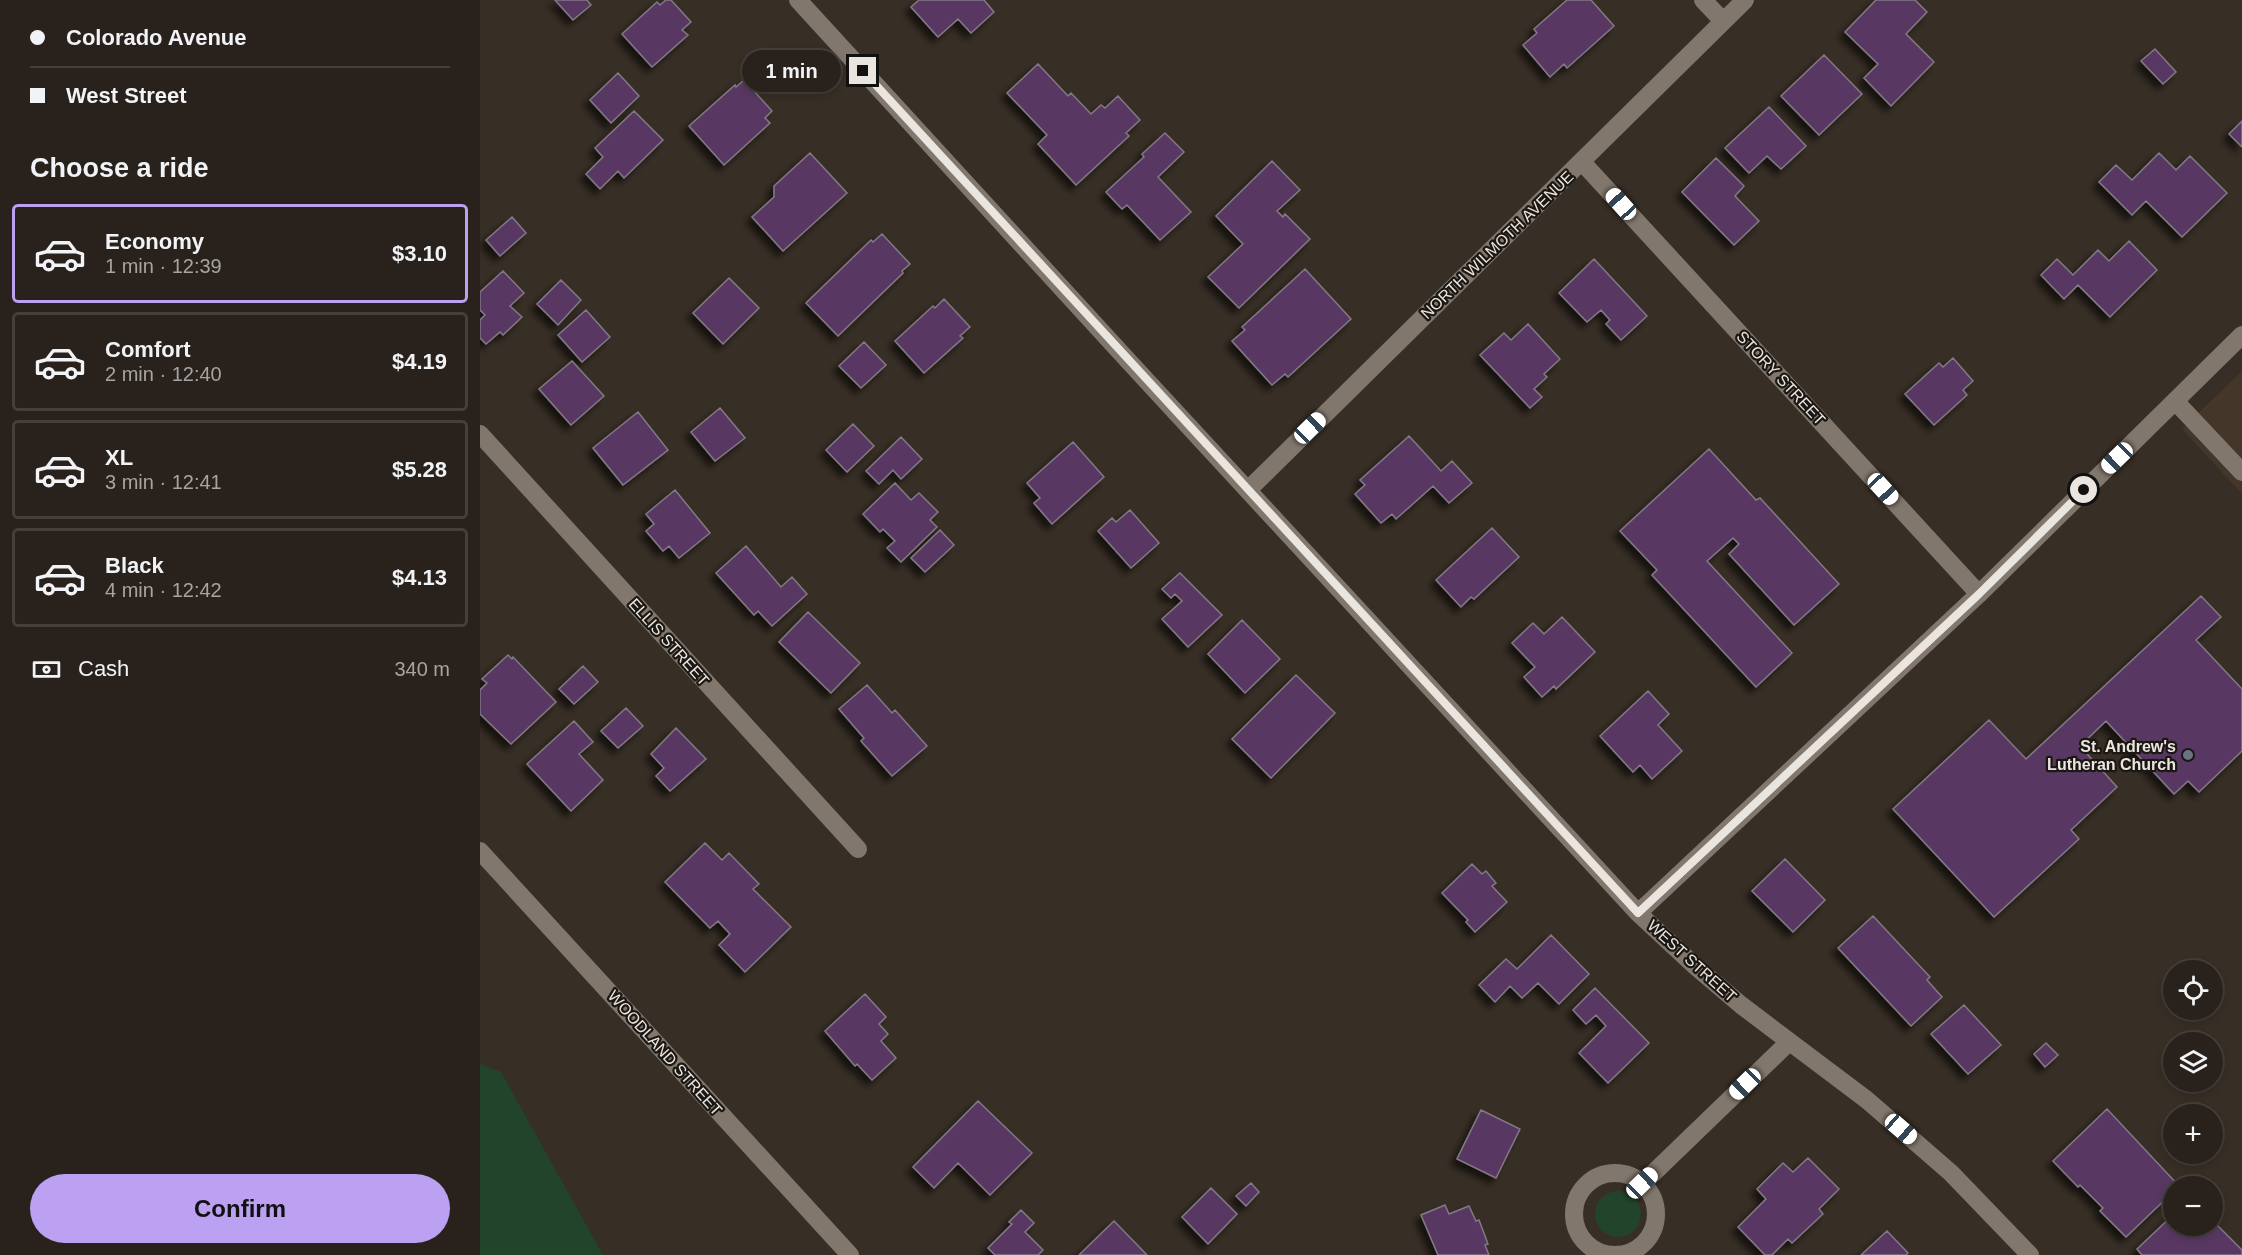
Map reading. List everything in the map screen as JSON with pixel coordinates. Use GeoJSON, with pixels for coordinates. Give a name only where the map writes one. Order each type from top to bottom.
{"type":"FeatureCollection","features":[{"type":"Feature","properties":{"kind":"street","name":"WEST STREET"},"geometry":{"type":"LineString","coordinates":[[798,0],[1638,913],[1695,966],[1789,1042],[1867,1100],[1951,1173],[2030,1255]]}},
{"type":"Feature","properties":{"kind":"street"},"geometry":{"type":"LineString","coordinates":[[1703,0],[1723,21]]}},
{"type":"Feature","properties":{"kind":"street","name":"NORTH WILMOTH AVENUE"},"geometry":{"type":"LineString","coordinates":[[1248,490],[1745,0]]}},
{"type":"Feature","properties":{"kind":"street","name":"STORY STREET"},"geometry":{"type":"LineString","coordinates":[[1582,162],[1979,594]]}},
{"type":"Feature","properties":{"kind":"street"},"geometry":{"type":"LineString","coordinates":[[1638,913],[1979,594],[2242,335]]}},
{"type":"Feature","properties":{"kind":"street"},"geometry":{"type":"LineString","coordinates":[[2175,401],[2242,472]]}},
{"type":"Feature","properties":{"kind":"street","name":"ELLIS STREET"},"geometry":{"type":"LineString","coordinates":[[480,434],[858,849]]}},
{"type":"Feature","properties":{"kind":"street","name":"WOODLAND STREET"},"geometry":{"type":"LineString","coordinates":[[480,851],[850,1255]]}},
{"type":"Feature","properties":{"kind":"street"},"geometry":{"type":"LineString","coordinates":[[1642,1183],[1789,1042]]}},
{"type":"Feature","properties":{"kind":"street"},"geometry":{"type":"LineString","coordinates":[[1618,1173],[1631,1176],[1642,1183],[1651,1194],[1656,1214],[1651,1233],[1643,1244],[1631,1251],[1618,1254],[1604,1253],[1592,1247],[1582,1238],[1576,1226],[1574,1213],[1576,1200],[1583,1188],[1599,1177],[1618,1173]]}},
{"type":"Feature","properties":{"kind":"shaded area"},"geometry":{"type":"Polygon","coordinates":[[[2242,371],[2242,494],[2182,429],[2242,371]]]}},
{"type":"Feature","properties":{"kind":"green space"},"geometry":{"type":"Polygon","coordinates":[[[480,1064],[501,1072],[603,1255],[480,1255],[480,1064]]]}},
{"type":"Feature","properties":{"kind":"green space"},"geometry":{"type":"Polygon","coordinates":[[[1618,1191],[1634,1198],[1641,1214],[1634,1230],[1618,1237],[1602,1230],[1595,1214],[1602,1198],[1618,1191]]]}},
{"type":"Feature","properties":{"kind":"building"},"geometry":{"type":"Polygon","coordinates":[[[555,0],[587,0],[591,5],[573,20],[555,0]]]}},
{"type":"Feature","properties":{"kind":"building"},"geometry":{"type":"Polygon","coordinates":[[[666,0],[671,0],[691,22],[682,30],[688,35],[652,67],[622,34],[657,2],[660,5],[666,0]]]}},
{"type":"Feature","properties":{"kind":"building"},"geometry":{"type":"Polygon","coordinates":[[[919,0],[984,0],[994,12],[971,33],[958,19],[938,37],[911,7],[919,0]]]}},
{"type":"Feature","properties":{"kind":"building"},"geometry":{"type":"Polygon","coordinates":[[[1567,0],[1591,0],[1614,26],[1567,68],[1564,64],[1550,77],[1523,45],[1537,33],[1534,29],[1567,0]]]}},
{"type":"Feature","properties":{"kind":"building"},"geometry":{"type":"Polygon","coordinates":[[[1876,0],[1915,0],[1927,12],[1906,34],[1934,62],[1891,106],[1864,78],[1878,64],[1845,32],[1876,0]]]}},
{"type":"Feature","properties":{"kind":"building"},"geometry":{"type":"Polygon","coordinates":[[[2155,49],[2176,72],[2163,84],[2141,61],[2155,49]]]}},
{"type":"Feature","properties":{"kind":"building"},"geometry":{"type":"Polygon","coordinates":[[[1824,55],[1862,94],[1819,135],[1781,96],[1824,55]]]}},
{"type":"Feature","properties":{"kind":"building"},"geometry":{"type":"Polygon","coordinates":[[[1038,64],[1068,96],[1071,93],[1091,114],[1101,105],[1105,108],[1118,96],[1140,120],[1126,133],[1129,136],[1076,185],[1038,144],[1047,135],[1007,93],[1038,64]]]}},
{"type":"Feature","properties":{"kind":"building"},"geometry":{"type":"Polygon","coordinates":[[[618,73],[639,96],[611,123],[590,100],[618,73]]]}},
{"type":"Feature","properties":{"kind":"building"},"geometry":{"type":"Polygon","coordinates":[[[744,80],[772,111],[765,118],[770,123],[724,165],[689,126],[735,85],[736,87],[744,80]]]}},
{"type":"Feature","properties":{"kind":"building"},"geometry":{"type":"Polygon","coordinates":[[[1769,107],[1806,146],[1781,169],[1767,156],[1749,173],[1725,148],[1769,107]]]}},
{"type":"Feature","properties":{"kind":"building"},"geometry":{"type":"Polygon","coordinates":[[[634,111],[663,140],[624,178],[618,171],[600,189],[586,174],[603,157],[595,148],[634,111]]]}},
{"type":"Feature","properties":{"kind":"building"},"geometry":{"type":"Polygon","coordinates":[[[2242,121],[2242,147],[2229,134],[2242,121]]]}},
{"type":"Feature","properties":{"kind":"building"},"geometry":{"type":"Polygon","coordinates":[[[1165,133],[1184,152],[1158,177],[1191,212],[1160,240],[1127,205],[1122,209],[1106,192],[1144,157],[1142,154],[1165,133]]]}},
{"type":"Feature","properties":{"kind":"building"},"geometry":{"type":"Polygon","coordinates":[[[810,153],[847,193],[783,251],[752,217],[774,197],[774,186],[810,153]]]}},
{"type":"Feature","properties":{"kind":"building"},"geometry":{"type":"Polygon","coordinates":[[[2159,153],[2176,170],[2190,156],[2227,193],[2182,237],[2146,201],[2132,215],[2099,182],[2116,165],[2132,180],[2159,153]]]}},
{"type":"Feature","properties":{"kind":"building"},"geometry":{"type":"Polygon","coordinates":[[[1716,158],[1744,186],[1735,196],[1759,221],[1734,245],[1682,192],[1716,158]]]}},
{"type":"Feature","properties":{"kind":"building"},"geometry":{"type":"Polygon","coordinates":[[[1272,161],[1300,190],[1277,211],[1283,217],[1285,214],[1310,239],[1239,308],[1208,277],[1243,244],[1216,216],[1272,161]]]}},
{"type":"Feature","properties":{"kind":"building"},"geometry":{"type":"Polygon","coordinates":[[[512,217],[526,233],[500,256],[486,240],[512,217]]]}},
{"type":"Feature","properties":{"kind":"building"},"geometry":{"type":"Polygon","coordinates":[[[882,234],[910,264],[838,336],[806,303],[871,240],[873,242],[882,234]]]}},
{"type":"Feature","properties":{"kind":"building"},"geometry":{"type":"Polygon","coordinates":[[[2129,241],[2157,270],[2110,317],[2078,285],[2064,299],[2041,275],[2057,259],[2073,275],[2098,250],[2109,261],[2129,241]]]}},
{"type":"Feature","properties":{"kind":"building"},"geometry":{"type":"Polygon","coordinates":[[[1594,259],[1647,316],[1621,340],[1606,324],[1610,320],[1601,310],[1587,322],[1559,293],[1594,259]]]}},
{"type":"Feature","properties":{"kind":"building"},"geometry":{"type":"Polygon","coordinates":[[[1305,269],[1351,319],[1288,377],[1285,374],[1272,385],[1232,341],[1245,330],[1242,327],[1305,269]]]}},
{"type":"Feature","properties":{"kind":"building"},"geometry":{"type":"Polygon","coordinates":[[[503,271],[524,293],[510,306],[522,317],[503,335],[500,332],[486,344],[480,338],[480,320],[485,315],[480,310],[480,292],[503,271]]]}},
{"type":"Feature","properties":{"kind":"building"},"geometry":{"type":"Polygon","coordinates":[[[729,278],[759,308],[723,344],[693,313],[729,278]]]}},
{"type":"Feature","properties":{"kind":"building"},"geometry":{"type":"Polygon","coordinates":[[[561,280],[581,300],[558,325],[537,304],[561,280]]]}},
{"type":"Feature","properties":{"kind":"building"},"geometry":{"type":"Polygon","coordinates":[[[944,299],[970,327],[960,336],[963,338],[924,373],[895,341],[933,306],[935,308],[944,299]]]}},
{"type":"Feature","properties":{"kind":"building"},"geometry":{"type":"Polygon","coordinates":[[[586,310],[610,337],[582,362],[558,335],[586,310]]]}},
{"type":"Feature","properties":{"kind":"building"},"geometry":{"type":"Polygon","coordinates":[[[1528,324],[1560,359],[1544,374],[1547,377],[1534,389],[1542,397],[1530,408],[1480,355],[1504,333],[1511,340],[1528,324]]]}},
{"type":"Feature","properties":{"kind":"building"},"geometry":{"type":"Polygon","coordinates":[[[864,342],[886,365],[861,388],[839,366],[864,342]]]}},
{"type":"Feature","properties":{"kind":"building"},"geometry":{"type":"Polygon","coordinates":[[[1953,358],[1973,381],[1963,390],[1967,395],[1934,425],[1905,394],[1939,363],[1943,367],[1953,358]]]}},
{"type":"Feature","properties":{"kind":"building"},"geometry":{"type":"Polygon","coordinates":[[[572,361],[604,396],[571,425],[539,389],[572,361]]]}},
{"type":"Feature","properties":{"kind":"building"},"geometry":{"type":"Polygon","coordinates":[[[720,408],[745,438],[715,461],[691,432],[720,408]]]}},
{"type":"Feature","properties":{"kind":"building"},"geometry":{"type":"Polygon","coordinates":[[[638,412],[668,450],[623,485],[593,448],[638,412]]]}},
{"type":"Feature","properties":{"kind":"building"},"geometry":{"type":"Polygon","coordinates":[[[853,424],[874,446],[847,472],[826,450],[853,424]]]}},
{"type":"Feature","properties":{"kind":"building"},"geometry":{"type":"Polygon","coordinates":[[[1409,436],[1441,471],[1452,461],[1472,483],[1449,503],[1433,486],[1396,519],[1392,514],[1381,523],[1355,494],[1365,485],[1360,480],[1409,436]]]}},
{"type":"Feature","properties":{"kind":"building"},"geometry":{"type":"Polygon","coordinates":[[[901,437],[922,459],[901,479],[893,470],[879,484],[866,471],[901,437]]]}},
{"type":"Feature","properties":{"kind":"building"},"geometry":{"type":"Polygon","coordinates":[[[1073,442],[1104,477],[1052,524],[1034,503],[1040,498],[1027,483],[1073,442]]]}},
{"type":"Feature","properties":{"kind":"building"},"geometry":{"type":"Polygon","coordinates":[[[1709,449],[1756,500],[1760,498],[1839,584],[1794,625],[1729,554],[1739,544],[1733,538],[1707,561],[1792,653],[1756,687],[1652,575],[1657,570],[1620,531],[1709,449]]]}},
{"type":"Feature","properties":{"kind":"building"},"geometry":{"type":"Polygon","coordinates":[[[895,483],[911,500],[919,493],[938,512],[930,520],[937,527],[901,562],[887,548],[895,541],[883,529],[880,532],[863,514],[895,483]]]}},
{"type":"Feature","properties":{"kind":"building"},"geometry":{"type":"Polygon","coordinates":[[[675,490],[710,533],[679,558],[669,546],[663,551],[646,531],[654,524],[646,514],[675,490]]]}},
{"type":"Feature","properties":{"kind":"building"},"geometry":{"type":"Polygon","coordinates":[[[1130,510],[1159,543],[1131,568],[1098,531],[1112,518],[1116,522],[1130,510]]]}},
{"type":"Feature","properties":{"kind":"building"},"geometry":{"type":"Polygon","coordinates":[[[1492,528],[1519,557],[1474,599],[1471,597],[1461,607],[1436,580],[1492,528]]]}},
{"type":"Feature","properties":{"kind":"building"},"geometry":{"type":"Polygon","coordinates":[[[940,530],[954,545],[925,572],[911,558],[940,530]]]}},
{"type":"Feature","properties":{"kind":"building"},"geometry":{"type":"Polygon","coordinates":[[[746,546],[781,587],[792,577],[807,594],[772,626],[758,611],[754,615],[716,573],[746,546]]]}},
{"type":"Feature","properties":{"kind":"building"},"geometry":{"type":"Polygon","coordinates":[[[1180,573],[1222,615],[1188,647],[1162,619],[1182,601],[1175,594],[1171,598],[1162,589],[1180,573]]]}},
{"type":"Feature","properties":{"kind":"building","name":"St. Andrew's Lutheran Church"},"geometry":{"type":"Polygon","coordinates":[[[2201,596],[2221,617],[2196,640],[2242,689],[2242,751],[2199,792],[2188,781],[2174,794],[2106,721],[2080,746],[2117,787],[2071,830],[2079,839],[1994,917],[1893,809],[1989,720],[2026,759],[2201,596]]]}},
{"type":"Feature","properties":{"kind":"building"},"geometry":{"type":"Polygon","coordinates":[[[808,612],[860,663],[831,693],[779,642],[808,612]]]}},
{"type":"Feature","properties":{"kind":"building"},"geometry":{"type":"Polygon","coordinates":[[[1562,617],[1595,652],[1556,689],[1554,686],[1542,697],[1524,677],[1535,667],[1512,643],[1533,623],[1544,634],[1562,617]]]}},
{"type":"Feature","properties":{"kind":"building"},"geometry":{"type":"Polygon","coordinates":[[[1242,620],[1280,659],[1245,693],[1208,654],[1242,620]]]}},
{"type":"Feature","properties":{"kind":"building"},"geometry":{"type":"Polygon","coordinates":[[[508,655],[512,659],[513,657],[556,702],[511,744],[480,714],[480,690],[487,683],[482,679],[508,655]]]}},
{"type":"Feature","properties":{"kind":"building"},"geometry":{"type":"Polygon","coordinates":[[[583,666],[598,682],[574,704],[559,689],[583,666]]]}},
{"type":"Feature","properties":{"kind":"building"},"geometry":{"type":"Polygon","coordinates":[[[1296,675],[1335,713],[1271,778],[1232,739],[1296,675]]]}},
{"type":"Feature","properties":{"kind":"building"},"geometry":{"type":"Polygon","coordinates":[[[867,685],[892,713],[895,710],[927,746],[892,776],[861,741],[864,738],[839,709],[867,685]]]}},
{"type":"Feature","properties":{"kind":"building"},"geometry":{"type":"Polygon","coordinates":[[[1648,691],[1669,714],[1658,725],[1682,751],[1652,779],[1640,765],[1633,772],[1600,736],[1648,691]]]}},
{"type":"Feature","properties":{"kind":"building"},"geometry":{"type":"Polygon","coordinates":[[[626,708],[643,726],[618,748],[601,731],[626,708]]]}},
{"type":"Feature","properties":{"kind":"building"},"geometry":{"type":"Polygon","coordinates":[[[574,721],[593,742],[579,754],[603,780],[571,811],[527,764],[574,721]]]}},
{"type":"Feature","properties":{"kind":"building"},"geometry":{"type":"Polygon","coordinates":[[[676,728],[706,759],[670,791],[656,776],[664,768],[651,754],[676,728]]]}},
{"type":"Feature","properties":{"kind":"building"},"geometry":{"type":"Polygon","coordinates":[[[705,843],[722,860],[729,853],[759,884],[753,889],[791,927],[745,972],[719,945],[730,934],[718,921],[710,928],[665,882],[705,843]]]}},
{"type":"Feature","properties":{"kind":"building"},"geometry":{"type":"Polygon","coordinates":[[[1785,859],[1825,900],[1793,932],[1752,891],[1785,859]]]}},
{"type":"Feature","properties":{"kind":"building"},"geometry":{"type":"Polygon","coordinates":[[[1472,864],[1482,874],[1486,871],[1496,883],[1492,886],[1507,902],[1475,932],[1466,922],[1468,920],[1442,893],[1472,864]]]}},
{"type":"Feature","properties":{"kind":"building"},"geometry":{"type":"Polygon","coordinates":[[[1873,916],[1930,977],[1927,980],[1942,997],[1911,1026],[1838,948],[1873,916]]]}},
{"type":"Feature","properties":{"kind":"building"},"geometry":{"type":"Polygon","coordinates":[[[1551,935],[1589,974],[1559,1004],[1538,983],[1522,998],[1510,986],[1495,1002],[1479,985],[1506,959],[1517,969],[1551,935]]]}},
{"type":"Feature","properties":{"kind":"building"},"geometry":{"type":"Polygon","coordinates":[[[1595,988],[1649,1043],[1608,1083],[1579,1053],[1606,1026],[1596,1015],[1586,1024],[1573,1010],[1595,988]]]}},
{"type":"Feature","properties":{"kind":"building"},"geometry":{"type":"Polygon","coordinates":[[[865,994],[886,1017],[879,1024],[888,1034],[881,1041],[896,1058],[872,1080],[857,1064],[855,1066],[825,1031],[865,994]]]}},
{"type":"Feature","properties":{"kind":"building"},"geometry":{"type":"Polygon","coordinates":[[[1964,1005],[2001,1045],[1968,1074],[1931,1034],[1964,1005]]]}},
{"type":"Feature","properties":{"kind":"building"},"geometry":{"type":"Polygon","coordinates":[[[2046,1043],[2058,1055],[2045,1067],[2034,1054],[2046,1043]]]}},
{"type":"Feature","properties":{"kind":"building"},"geometry":{"type":"Polygon","coordinates":[[[978,1101],[1032,1153],[990,1195],[958,1163],[934,1188],[913,1167],[978,1101]]]}},
{"type":"Feature","properties":{"kind":"building"},"geometry":{"type":"Polygon","coordinates":[[[2107,1109],[2170,1176],[2163,1176],[2163,1202],[2126,1237],[2100,1211],[2103,1208],[2080,1185],[2078,1187],[2053,1161],[2107,1109]]]}},
{"type":"Feature","properties":{"kind":"building"},"geometry":{"type":"Polygon","coordinates":[[[1481,1110],[1520,1129],[1496,1178],[1457,1159],[1481,1110]]]}},
{"type":"Feature","properties":{"kind":"building"},"geometry":{"type":"Polygon","coordinates":[[[1808,1158],[1839,1189],[1819,1209],[1823,1214],[1792,1243],[1788,1239],[1772,1255],[1765,1255],[1738,1227],[1766,1199],[1757,1189],[1783,1163],[1793,1172],[1808,1158]]]}},
{"type":"Feature","properties":{"kind":"building"},"geometry":{"type":"Polygon","coordinates":[[[1251,1183],[1259,1192],[1246,1206],[1236,1196],[1251,1183]]]}},
{"type":"Feature","properties":{"kind":"building"},"geometry":{"type":"Polygon","coordinates":[[[1211,1188],[1237,1214],[1208,1244],[1182,1217],[1211,1188]]]}},
{"type":"Feature","properties":{"kind":"building"},"geometry":{"type":"Polygon","coordinates":[[[1445,1205],[1449,1214],[1469,1206],[1476,1221],[1479,1220],[1488,1244],[1485,1245],[1489,1255],[1438,1255],[1421,1215],[1445,1205]]]}},
{"type":"Feature","properties":{"kind":"building"},"geometry":{"type":"Polygon","coordinates":[[[1021,1210],[1034,1223],[1025,1232],[1043,1250],[1038,1255],[995,1255],[988,1248],[1012,1224],[1009,1222],[1021,1210]]]}},
{"type":"Feature","properties":{"kind":"building"},"geometry":{"type":"Polygon","coordinates":[[[1114,1221],[1147,1255],[1079,1255],[1114,1221]]]}},
{"type":"Feature","properties":{"kind":"building"},"geometry":{"type":"Polygon","coordinates":[[[2163,1224],[2163,1236],[2223,1236],[2223,1231],[2242,1250],[2242,1255],[2142,1255],[2137,1249],[2163,1224]]]}},
{"type":"Feature","properties":{"kind":"building"},"geometry":{"type":"Polygon","coordinates":[[[1887,1231],[1908,1253],[1906,1255],[1861,1255],[1887,1231]]]}},
{"type":"Feature","properties":{"kind":"place","name":"St. Andrew's Lutheran Church"},"geometry":{"type":"Point","coordinates":[2188,755]}},
{"type":"Feature","properties":{"kind":"route"},"geometry":{"type":"LineString","coordinates":[[863,71],[1638,913],[1979,594],[2084,490]]}}]}
